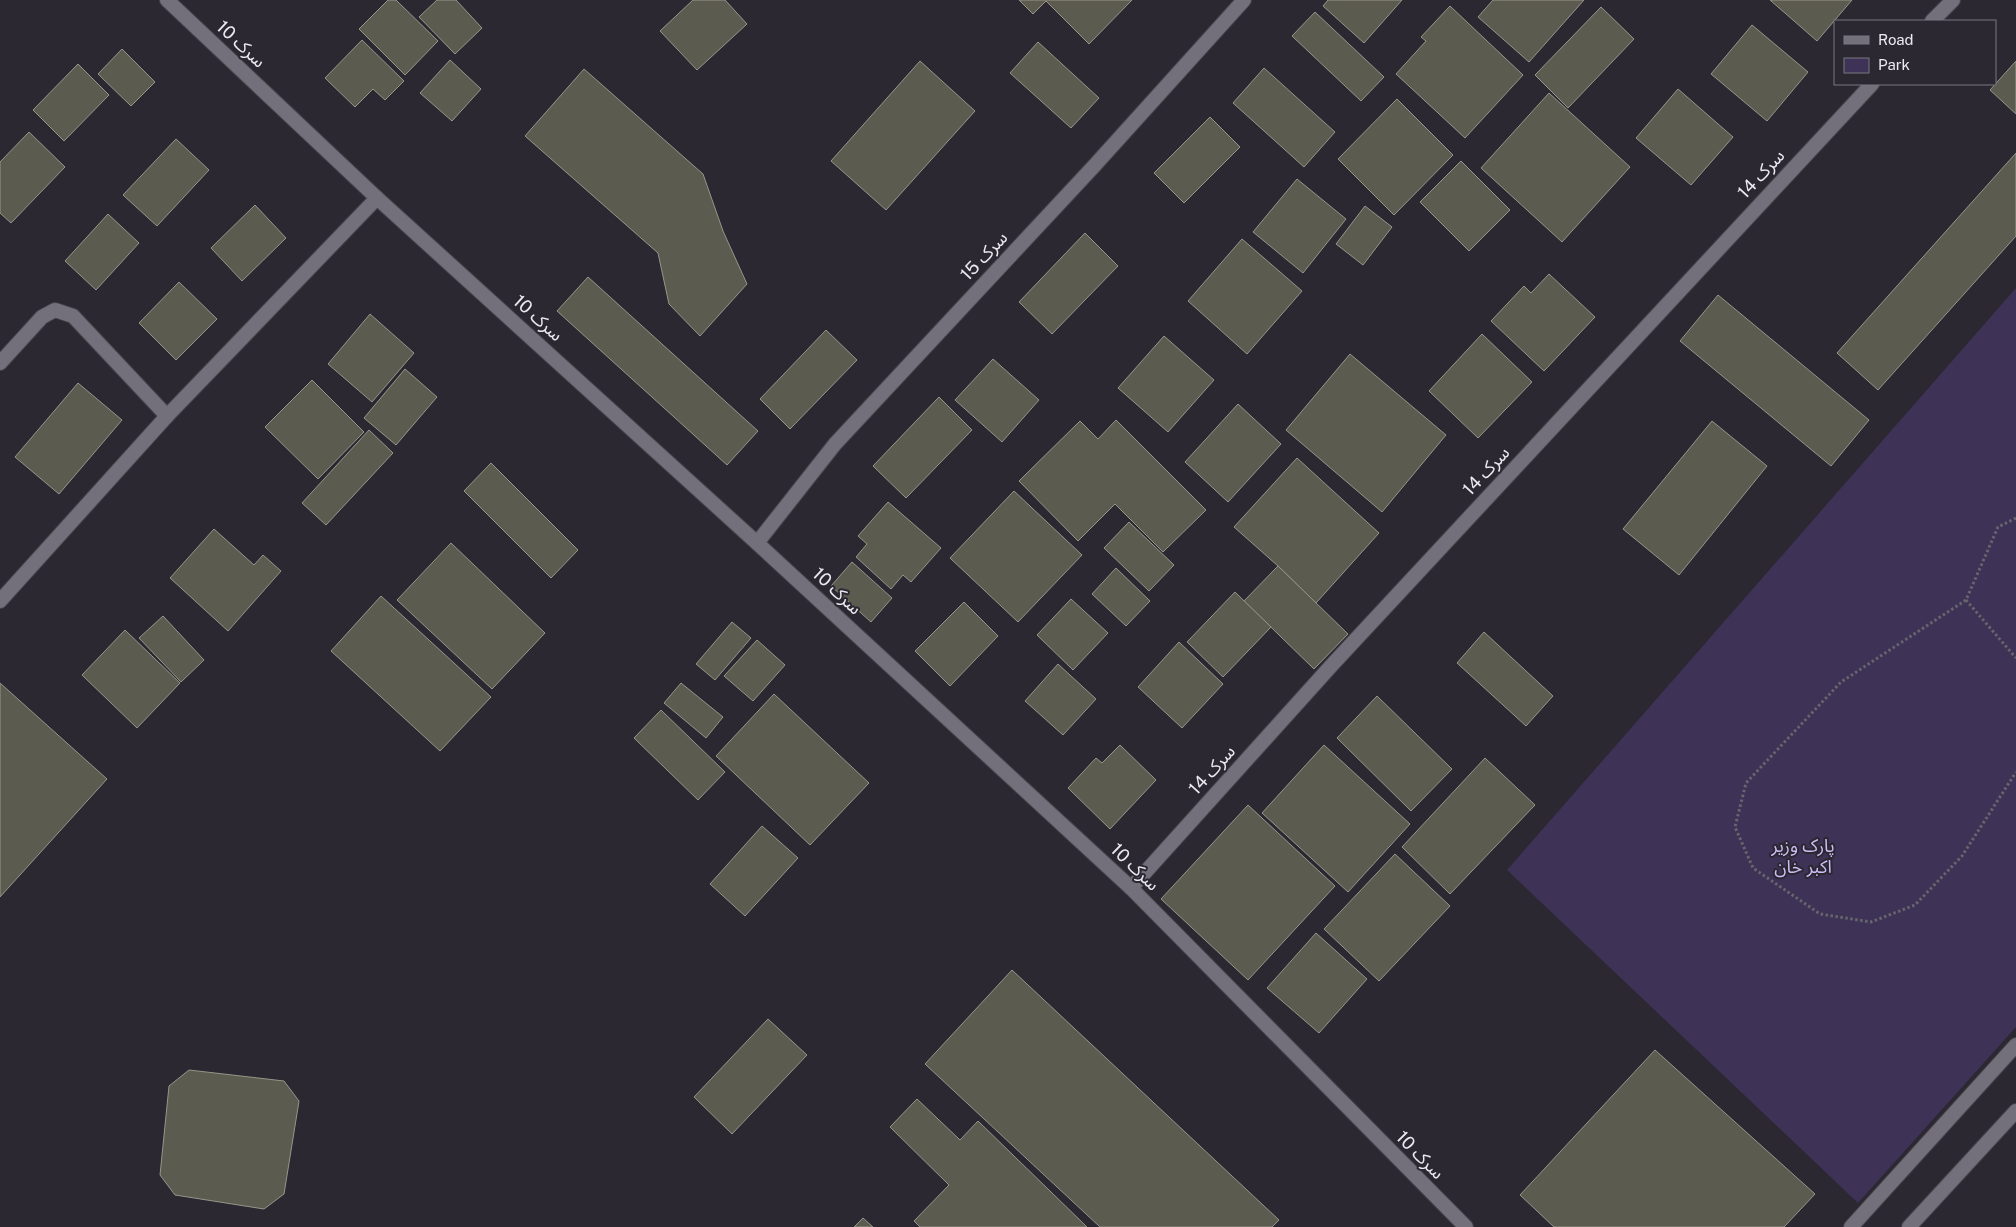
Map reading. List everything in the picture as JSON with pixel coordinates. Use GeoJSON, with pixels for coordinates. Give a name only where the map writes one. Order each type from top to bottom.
{"type":"FeatureCollection","features":[{"type":"Feature","properties":{"kind":"street","name":"سرک 10"},"geometry":{"type":"LineString","coordinates":[[167,0],[377,198],[757,543],[1131,888],[1466,1227]]}},
{"type":"Feature","properties":{"kind":"street","name":"سرک 15"},"geometry":{"type":"LineString","coordinates":[[757,543],[835,444],[1095,165],[1244,0]]}},
{"type":"Feature","properties":{"kind":"street"},"geometry":{"type":"LineString","coordinates":[[1933,20],[1953,0]]}},
{"type":"Feature","properties":{"kind":"street","name":"سرک 14"},"geometry":{"type":"LineString","coordinates":[[1131,888],[1331,666],[1871,85]]}},
{"type":"Feature","properties":{"kind":"street"},"geometry":{"type":"LineString","coordinates":[[0,601],[167,416],[377,198]]}},
{"type":"Feature","properties":{"kind":"street"},"geometry":{"type":"LineString","coordinates":[[0,363],[42,318],[56,310],[73,316],[167,416]]}},
{"type":"Feature","properties":{"kind":"street"},"geometry":{"type":"LineString","coordinates":[[1851,1227],[2016,1045]]}},
{"type":"Feature","properties":{"kind":"street"},"geometry":{"type":"LineString","coordinates":[[1908,1227],[2016,1111]]}},
{"type":"Feature","properties":{"kind":"path"},"geometry":{"type":"LineString","coordinates":[[2016,518],[1998,527],[1966,600],[1842,682],[1746,783],[1735,827],[1753,868],[1820,914],[1871,922],[1915,904],[1962,856],[2016,772]]}},
{"type":"Feature","properties":{"kind":"path"},"geometry":{"type":"LineString","coordinates":[[1966,600],[2016,658]]}},
{"type":"Feature","properties":{"kind":"green space","name":"پارک وزیر اکبر خان"},"geometry":{"type":"Polygon","coordinates":[[[2016,288],[2016,1027],[1858,1203],[1507,870],[2016,288]]]}},
{"type":"Feature","properties":{"kind":"building"},"geometry":{"type":"Polygon","coordinates":[[[388,0],[396,0],[438,41],[405,75],[359,29],[388,0]]]}},
{"type":"Feature","properties":{"kind":"building"},"geometry":{"type":"Polygon","coordinates":[[[437,0],[456,0],[482,28],[455,54],[419,17],[437,0]]]}},
{"type":"Feature","properties":{"kind":"building"},"geometry":{"type":"Polygon","coordinates":[[[693,0],[725,0],[747,24],[697,70],[660,31],[693,0]]]}},
{"type":"Feature","properties":{"kind":"building"},"geometry":{"type":"Polygon","coordinates":[[[1019,0],[1132,0],[1089,44],[1046,1],[1033,14],[1019,0]]]}},
{"type":"Feature","properties":{"kind":"building"},"geometry":{"type":"Polygon","coordinates":[[[1328,0],[1402,0],[1364,43],[1323,6],[1328,0]]]}},
{"type":"Feature","properties":{"kind":"building"},"geometry":{"type":"Polygon","coordinates":[[[1493,0],[1584,0],[1529,62],[1478,17],[1493,0]]]}},
{"type":"Feature","properties":{"kind":"building"},"geometry":{"type":"Polygon","coordinates":[[[1770,0],[1852,0],[1817,41],[1770,0]]]}},
{"type":"Feature","properties":{"kind":"building"},"geometry":{"type":"Polygon","coordinates":[[[1450,6],[1523,75],[1465,138],[1396,74],[1426,41],[1421,37],[1450,6]]]}},
{"type":"Feature","properties":{"kind":"building"},"geometry":{"type":"Polygon","coordinates":[[[1601,7],[1634,39],[1568,108],[1535,75],[1601,7]]]}},
{"type":"Feature","properties":{"kind":"building"},"geometry":{"type":"Polygon","coordinates":[[[1315,12],[1384,77],[1361,101],[1292,36],[1315,12]]]}},
{"type":"Feature","properties":{"kind":"building"},"geometry":{"type":"Polygon","coordinates":[[[1752,25],[1808,72],[1767,121],[1711,74],[1752,25]]]}},
{"type":"Feature","properties":{"kind":"building"},"geometry":{"type":"Polygon","coordinates":[[[362,40],[404,81],[385,100],[373,89],[355,107],[325,78],[362,40]]]}},
{"type":"Feature","properties":{"kind":"building"},"geometry":{"type":"Polygon","coordinates":[[[1038,42],[1099,98],[1071,128],[1010,73],[1038,42]]]}},
{"type":"Feature","properties":{"kind":"building"},"geometry":{"type":"Polygon","coordinates":[[[122,49],[155,82],[131,106],[98,74],[122,49]]]}},
{"type":"Feature","properties":{"kind":"building"},"geometry":{"type":"Polygon","coordinates":[[[450,60],[481,89],[452,121],[420,93],[450,60]]]}},
{"type":"Feature","properties":{"kind":"building"},"geometry":{"type":"Polygon","coordinates":[[[920,61],[975,111],[886,210],[831,161],[920,61]]]}},
{"type":"Feature","properties":{"kind":"building"},"geometry":{"type":"Polygon","coordinates":[[[2016,61],[2016,114],[1990,90],[2016,61]]]}},
{"type":"Feature","properties":{"kind":"building"},"geometry":{"type":"Polygon","coordinates":[[[78,64],[109,95],[64,141],[33,110],[78,64]]]}},
{"type":"Feature","properties":{"kind":"building"},"geometry":{"type":"Polygon","coordinates":[[[1264,68],[1335,132],[1304,167],[1233,103],[1264,68]]]}},
{"type":"Feature","properties":{"kind":"building"},"geometry":{"type":"Polygon","coordinates":[[[584,69],[703,174],[723,231],[747,284],[700,336],[669,304],[658,253],[525,136],[584,69]]]}},
{"type":"Feature","properties":{"kind":"building"},"geometry":{"type":"Polygon","coordinates":[[[1678,89],[1733,137],[1691,185],[1636,138],[1678,89]]]}},
{"type":"Feature","properties":{"kind":"building"},"geometry":{"type":"Polygon","coordinates":[[[1549,93],[1630,167],[1562,242],[1481,168],[1549,93]]]}},
{"type":"Feature","properties":{"kind":"building"},"geometry":{"type":"Polygon","coordinates":[[[1397,99],[1453,155],[1394,215],[1338,159],[1397,99]]]}},
{"type":"Feature","properties":{"kind":"building"},"geometry":{"type":"Polygon","coordinates":[[[1210,117],[1240,147],[1184,203],[1154,173],[1210,117]]]}},
{"type":"Feature","properties":{"kind":"building"},"geometry":{"type":"Polygon","coordinates":[[[29,132],[65,167],[11,223],[0,213],[0,162],[29,132]]]}},
{"type":"Feature","properties":{"kind":"building"},"geometry":{"type":"Polygon","coordinates":[[[176,139],[209,170],[157,226],[123,195],[176,139]]]}},
{"type":"Feature","properties":{"kind":"building"},"geometry":{"type":"Polygon","coordinates":[[[2016,153],[2016,236],[1878,390],[1837,353],[2016,153]]]}},
{"type":"Feature","properties":{"kind":"building"},"geometry":{"type":"Polygon","coordinates":[[[1461,161],[1510,210],[1469,251],[1420,202],[1461,161]]]}},
{"type":"Feature","properties":{"kind":"building"},"geometry":{"type":"Polygon","coordinates":[[[1297,179],[1346,219],[1303,273],[1253,232],[1297,179]]]}},
{"type":"Feature","properties":{"kind":"building"},"geometry":{"type":"Polygon","coordinates":[[[255,205],[286,238],[242,281],[211,248],[255,205]]]}},
{"type":"Feature","properties":{"kind":"building"},"geometry":{"type":"Polygon","coordinates":[[[1365,206],[1392,227],[1363,265],[1336,244],[1365,206]]]}},
{"type":"Feature","properties":{"kind":"building"},"geometry":{"type":"Polygon","coordinates":[[[108,214],[139,243],[96,290],[65,261],[108,214]]]}},
{"type":"Feature","properties":{"kind":"building"},"geometry":{"type":"Polygon","coordinates":[[[1085,233],[1118,266],[1052,334],[1019,302],[1085,233]]]}},
{"type":"Feature","properties":{"kind":"building"},"geometry":{"type":"Polygon","coordinates":[[[1242,239],[1302,291],[1247,354],[1188,301],[1242,239]]]}},
{"type":"Feature","properties":{"kind":"building"},"geometry":{"type":"Polygon","coordinates":[[[1549,274],[1595,317],[1544,371],[1491,321],[1524,286],[1531,293],[1549,274]]]}},
{"type":"Feature","properties":{"kind":"building"},"geometry":{"type":"Polygon","coordinates":[[[588,277],[758,431],[727,465],[557,311],[588,277]]]}},
{"type":"Feature","properties":{"kind":"building"},"geometry":{"type":"Polygon","coordinates":[[[179,282],[217,319],[176,360],[139,323],[179,282]]]}},
{"type":"Feature","properties":{"kind":"building"},"geometry":{"type":"Polygon","coordinates":[[[1718,295],[1869,420],[1831,466],[1680,341],[1718,295]]]}},
{"type":"Feature","properties":{"kind":"building"},"geometry":{"type":"Polygon","coordinates":[[[370,314],[414,353],[372,402],[328,364],[370,314]]]}},
{"type":"Feature","properties":{"kind":"building"},"geometry":{"type":"Polygon","coordinates":[[[826,330],[857,360],[790,429],[760,399],[826,330]]]}},
{"type":"Feature","properties":{"kind":"building"},"geometry":{"type":"Polygon","coordinates":[[[1482,334],[1532,382],[1478,438],[1429,391],[1482,334]]]}},
{"type":"Feature","properties":{"kind":"building"},"geometry":{"type":"Polygon","coordinates":[[[1164,336],[1214,380],[1168,432],[1118,388],[1164,336]]]}},
{"type":"Feature","properties":{"kind":"building"},"geometry":{"type":"Polygon","coordinates":[[[1350,354],[1446,435],[1382,512],[1286,430],[1350,354]]]}},
{"type":"Feature","properties":{"kind":"building"},"geometry":{"type":"Polygon","coordinates":[[[993,359],[1039,400],[1002,442],[955,400],[993,359]]]}},
{"type":"Feature","properties":{"kind":"building"},"geometry":{"type":"Polygon","coordinates":[[[405,369],[437,397],[396,445],[364,418],[405,369]]]}},
{"type":"Feature","properties":{"kind":"building"},"geometry":{"type":"Polygon","coordinates":[[[312,380],[364,432],[318,479],[265,427],[312,380]]]}},
{"type":"Feature","properties":{"kind":"building"},"geometry":{"type":"Polygon","coordinates":[[[78,383],[122,420],[59,494],[15,457],[78,383]]]}},
{"type":"Feature","properties":{"kind":"building"},"geometry":{"type":"Polygon","coordinates":[[[939,397],[972,430],[906,498],[873,466],[939,397]]]}},
{"type":"Feature","properties":{"kind":"building"},"geometry":{"type":"Polygon","coordinates":[[[1238,404],[1281,444],[1228,502],[1185,462],[1238,404]]]}},
{"type":"Feature","properties":{"kind":"building"},"geometry":{"type":"Polygon","coordinates":[[[1116,420],[1206,510],[1163,552],[1115,504],[1078,541],[1019,481],[1080,421],[1098,439],[1116,420]]]}},
{"type":"Feature","properties":{"kind":"building"},"geometry":{"type":"Polygon","coordinates":[[[1712,421],[1767,466],[1679,575],[1623,529],[1712,421]]]}},
{"type":"Feature","properties":{"kind":"building"},"geometry":{"type":"Polygon","coordinates":[[[369,430],[393,453],[326,525],[302,503],[369,430]]]}},
{"type":"Feature","properties":{"kind":"building"},"geometry":{"type":"Polygon","coordinates":[[[1297,458],[1379,533],[1316,603],[1234,527],[1297,458]]]}},
{"type":"Feature","properties":{"kind":"building"},"geometry":{"type":"Polygon","coordinates":[[[491,463],[578,550],[551,578],[464,491],[491,463]]]}},
{"type":"Feature","properties":{"kind":"building"},"geometry":{"type":"Polygon","coordinates":[[[1014,491],[1082,555],[1018,622],[950,558],[1014,491]]]}},
{"type":"Feature","properties":{"kind":"building"},"geometry":{"type":"Polygon","coordinates":[[[888,502],[941,548],[911,582],[903,575],[891,589],[856,557],[867,544],[858,536],[888,502]]]}},
{"type":"Feature","properties":{"kind":"building"},"geometry":{"type":"Polygon","coordinates":[[[1129,522],[1174,565],[1149,591],[1104,548],[1129,522]]]}},
{"type":"Feature","properties":{"kind":"building"},"geometry":{"type":"Polygon","coordinates":[[[214,529],[254,565],[263,555],[281,571],[228,631],[170,578],[214,529]]]}},
{"type":"Feature","properties":{"kind":"building"},"geometry":{"type":"Polygon","coordinates":[[[451,543],[545,633],[492,689],[397,600],[451,543]]]}},
{"type":"Feature","properties":{"kind":"building"},"geometry":{"type":"Polygon","coordinates":[[[852,562],[892,598],[871,622],[831,586],[852,562]]]}},
{"type":"Feature","properties":{"kind":"building"},"geometry":{"type":"Polygon","coordinates":[[[1278,566],[1348,634],[1314,669],[1244,601],[1278,566]]]}},
{"type":"Feature","properties":{"kind":"building"},"geometry":{"type":"Polygon","coordinates":[[[1116,568],[1150,601],[1126,626],[1092,594],[1116,568]]]}},
{"type":"Feature","properties":{"kind":"building"},"geometry":{"type":"Polygon","coordinates":[[[1235,592],[1271,627],[1223,677],[1187,642],[1235,592]]]}},
{"type":"Feature","properties":{"kind":"building"},"geometry":{"type":"Polygon","coordinates":[[[381,596],[491,697],[440,751],[331,651],[381,596]]]}},
{"type":"Feature","properties":{"kind":"building"},"geometry":{"type":"Polygon","coordinates":[[[1071,599],[1108,633],[1073,670],[1037,635],[1071,599]]]}},
{"type":"Feature","properties":{"kind":"building"},"geometry":{"type":"Polygon","coordinates":[[[964,602],[998,636],[950,686],[915,651],[964,602]]]}},
{"type":"Feature","properties":{"kind":"building"},"geometry":{"type":"Polygon","coordinates":[[[163,616],[204,660],[181,682],[139,638],[163,616]]]}},
{"type":"Feature","properties":{"kind":"building"},"geometry":{"type":"Polygon","coordinates":[[[732,622],[751,638],[715,680],[696,664],[732,622]]]}},
{"type":"Feature","properties":{"kind":"building"},"geometry":{"type":"Polygon","coordinates":[[[125,630],[180,683],[137,728],[82,675],[125,630]]]}},
{"type":"Feature","properties":{"kind":"building"},"geometry":{"type":"Polygon","coordinates":[[[1484,632],[1553,696],[1526,726],[1457,663],[1484,632]]]}},
{"type":"Feature","properties":{"kind":"building"},"geometry":{"type":"Polygon","coordinates":[[[757,640],[785,665],[753,701],[724,676],[757,640]]]}},
{"type":"Feature","properties":{"kind":"building"},"geometry":{"type":"Polygon","coordinates":[[[1179,642],[1223,684],[1182,728],[1138,687],[1179,642]]]}},
{"type":"Feature","properties":{"kind":"building"},"geometry":{"type":"Polygon","coordinates":[[[1058,664],[1096,699],[1063,735],[1025,701],[1058,664]]]}},
{"type":"Feature","properties":{"kind":"building"},"geometry":{"type":"Polygon","coordinates":[[[0,683],[107,779],[0,897],[0,683]]]}},
{"type":"Feature","properties":{"kind":"building"},"geometry":{"type":"Polygon","coordinates":[[[681,683],[723,717],[706,738],[664,703],[681,683]]]}},
{"type":"Feature","properties":{"kind":"building"},"geometry":{"type":"Polygon","coordinates":[[[774,694],[869,783],[810,845],[716,756],[774,694]]]}},
{"type":"Feature","properties":{"kind":"building"},"geometry":{"type":"Polygon","coordinates":[[[1377,696],[1452,769],[1411,811],[1337,738],[1377,696]]]}},
{"type":"Feature","properties":{"kind":"building"},"geometry":{"type":"Polygon","coordinates":[[[661,710],[725,772],[698,800],[634,738],[661,710]]]}},
{"type":"Feature","properties":{"kind":"building"},"geometry":{"type":"Polygon","coordinates":[[[1120,745],[1156,780],[1110,829],[1068,788],[1096,758],[1102,763],[1120,745]]]}},
{"type":"Feature","properties":{"kind":"building"},"geometry":{"type":"Polygon","coordinates":[[[1324,745],[1410,824],[1348,892],[1262,813],[1324,745]]]}},
{"type":"Feature","properties":{"kind":"building"},"geometry":{"type":"Polygon","coordinates":[[[1485,758],[1535,805],[1450,894],[1402,847],[1485,758]]]}},
{"type":"Feature","properties":{"kind":"building"},"geometry":{"type":"Polygon","coordinates":[[[1248,805],[1335,886],[1248,980],[1161,899],[1248,805]]]}},
{"type":"Feature","properties":{"kind":"building"},"geometry":{"type":"Polygon","coordinates":[[[762,826],[798,858],[745,916],[710,884],[762,826]]]}},
{"type":"Feature","properties":{"kind":"building"},"geometry":{"type":"Polygon","coordinates":[[[1395,854],[1450,906],[1379,981],[1324,929],[1395,854]]]}},
{"type":"Feature","properties":{"kind":"building"},"geometry":{"type":"Polygon","coordinates":[[[1316,933],[1367,979],[1319,1033],[1267,988],[1316,933]]]}},
{"type":"Feature","properties":{"kind":"building"},"geometry":{"type":"Polygon","coordinates":[[[1012,970],[1279,1220],[1272,1227],[1100,1227],[925,1064],[1012,970]]]}},
{"type":"Feature","properties":{"kind":"building"},"geometry":{"type":"Polygon","coordinates":[[[768,1019],[807,1055],[732,1134],[694,1097],[768,1019]]]}},
{"type":"Feature","properties":{"kind":"building"},"geometry":{"type":"Polygon","coordinates":[[[1655,1050],[1815,1194],[1784,1227],[1554,1227],[1520,1195],[1655,1050]]]}},
{"type":"Feature","properties":{"kind":"building"},"geometry":{"type":"Polygon","coordinates":[[[189,1070],[284,1081],[299,1101],[284,1194],[264,1209],[175,1195],[160,1175],[169,1086],[189,1070]]]}},
{"type":"Feature","properties":{"kind":"building"},"geometry":{"type":"Polygon","coordinates":[[[917,1099],[960,1140],[978,1121],[1087,1227],[920,1227],[914,1221],[949,1185],[890,1127],[917,1099]]]}},
{"type":"Feature","properties":{"kind":"building"},"geometry":{"type":"Polygon","coordinates":[[[863,1218],[873,1227],[854,1227],[863,1218]]]}}]}
